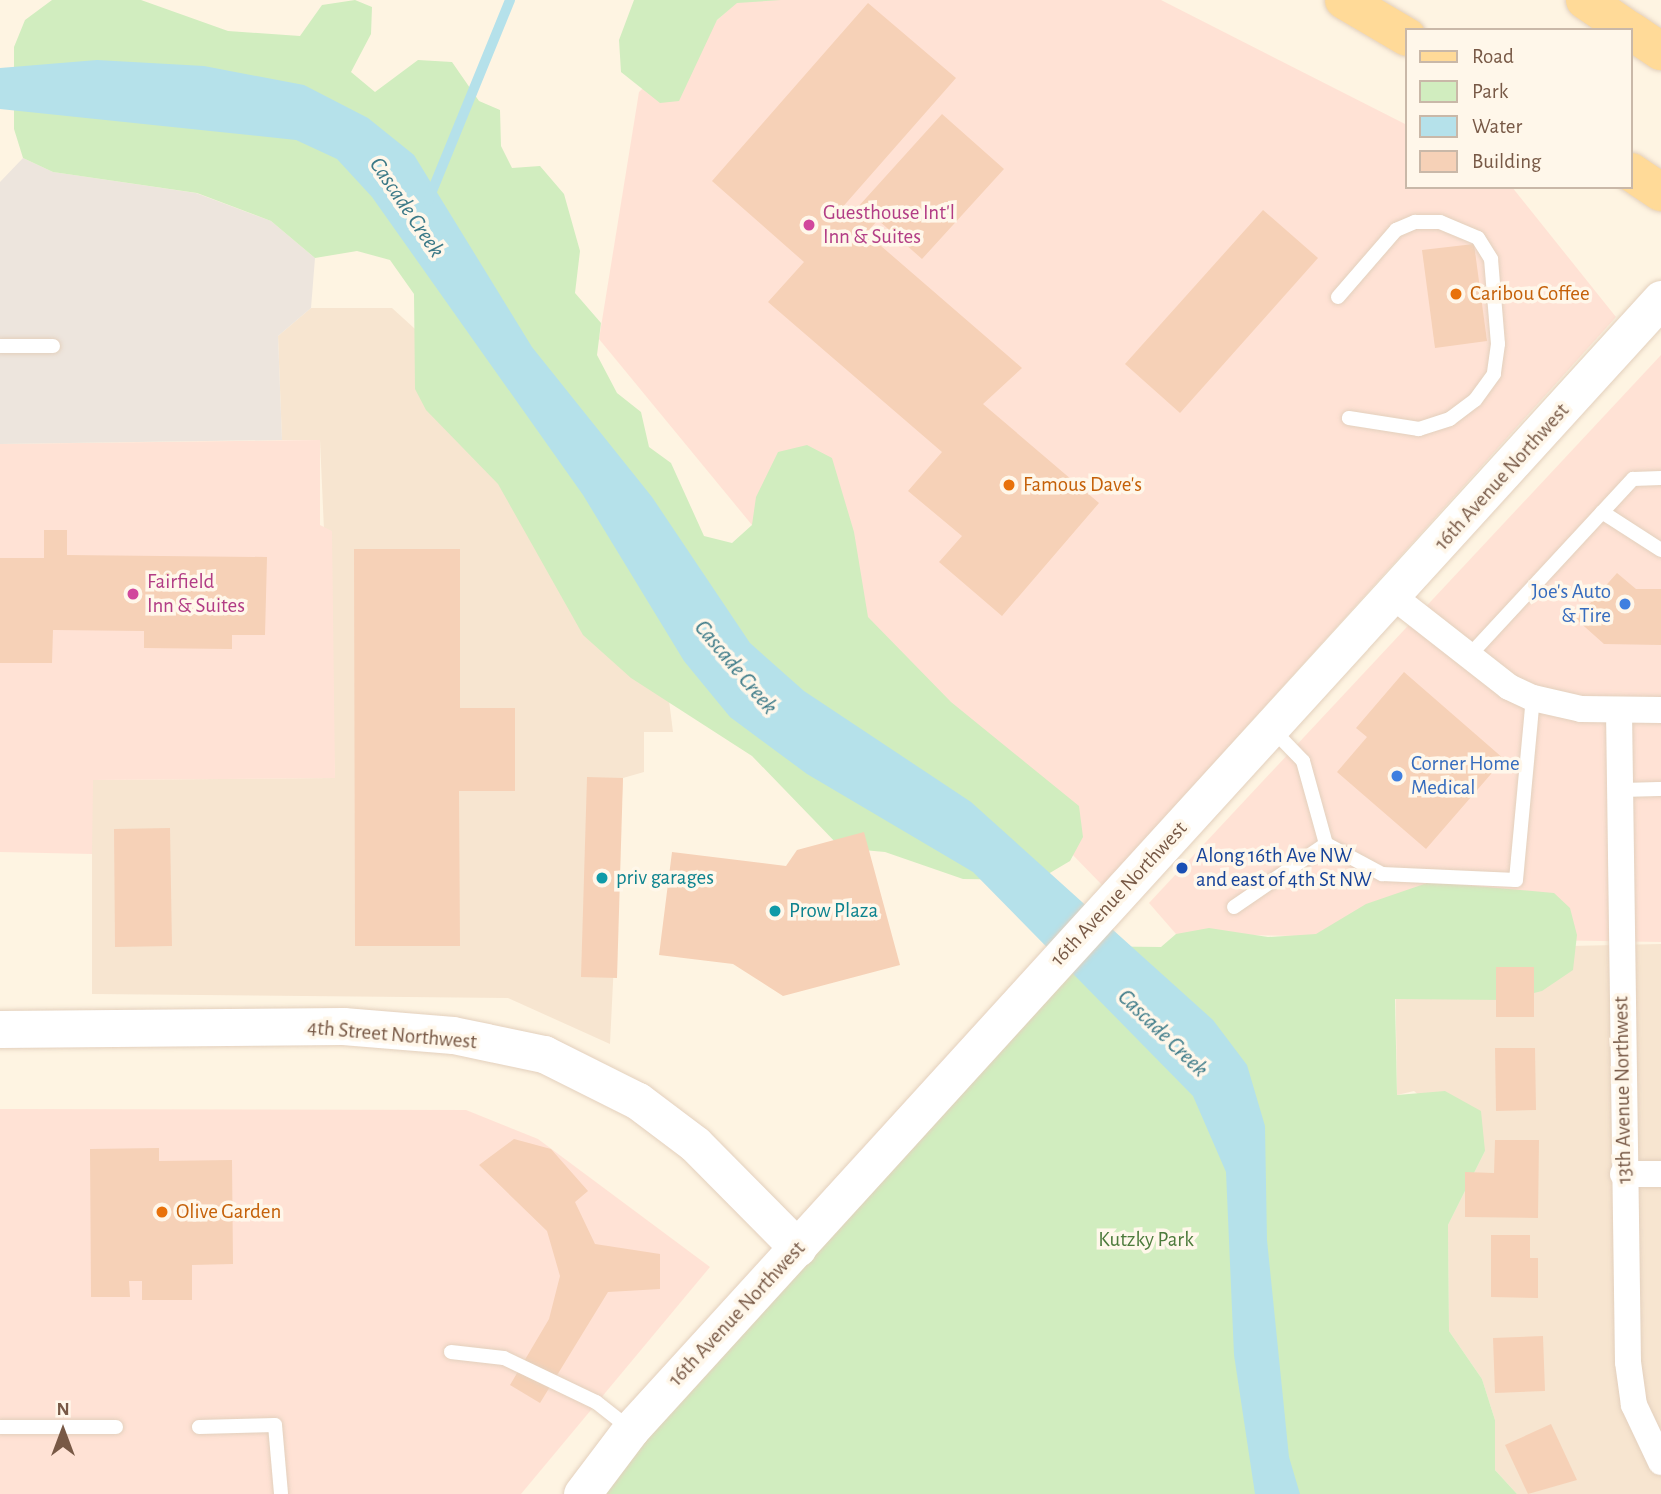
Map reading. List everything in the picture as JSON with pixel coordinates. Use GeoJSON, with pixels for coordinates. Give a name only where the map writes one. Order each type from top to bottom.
{"type":"FeatureCollection","features":[{"type":"Feature","properties":{"kind":"main road"},"geometry":{"type":"LineString","coordinates":[[1343,0],[1406,36]]}},
{"type":"Feature","properties":{"kind":"main road"},"geometry":{"type":"LineString","coordinates":[[1585,0],[1627,28]]}},
{"type":"Feature","properties":{"kind":"main road"},"geometry":{"type":"LineString","coordinates":[[1633,32],[1661,51]]}},
{"type":"Feature","properties":{"kind":"main road"},"geometry":{"type":"LineString","coordinates":[[1633,174],[1661,192]]}},
{"type":"Feature","properties":{"kind":"street","name":"16th Avenue Northwest"},"geometry":{"type":"LineString","coordinates":[[582,1494],[631,1429],[1149,860],[1394,597],[1661,299]]}},
{"type":"Feature","properties":{"kind":"street"},"geometry":{"type":"LineString","coordinates":[[1394,597],[1468,657],[1533,698],[1619,711],[1661,710]]}},
{"type":"Feature","properties":{"kind":"street","name":"13th Avenue Northwest"},"geometry":{"type":"LineString","coordinates":[[1619,711],[1623,1174],[1630,1373],[1634,1405],[1661,1462]]}},
{"type":"Feature","properties":{"kind":"street","name":"4th Street Northwest"},"geometry":{"type":"LineString","coordinates":[[0,1029],[344,1026],[453,1035],[544,1054],[638,1101],[695,1144],[797,1248]]}},
{"type":"Feature","properties":{"kind":"street"},"geometry":{"type":"LineString","coordinates":[[1623,1174],[1661,1174]]}},
{"type":"Feature","properties":{"kind":"lane"},"geometry":{"type":"LineString","coordinates":[[1338,297],[1396,230],[1415,222],[1440,222],[1478,239],[1491,259],[1498,344],[1493,374],[1475,400],[1450,419],[1419,429],[1349,418]]}},
{"type":"Feature","properties":{"kind":"lane"},"geometry":{"type":"LineString","coordinates":[[0,346],[53,346]]}},
{"type":"Feature","properties":{"kind":"lane"},"geometry":{"type":"LineString","coordinates":[[1468,657],[1633,480],[1661,478]]}},
{"type":"Feature","properties":{"kind":"lane"},"geometry":{"type":"LineString","coordinates":[[1602,512],[1661,551]]}},
{"type":"Feature","properties":{"kind":"lane"},"geometry":{"type":"LineString","coordinates":[[1272,729],[1303,761],[1326,844],[1382,874],[1516,880],[1533,698]]}},
{"type":"Feature","properties":{"kind":"lane"},"geometry":{"type":"LineString","coordinates":[[1620,790],[1661,789]]}},
{"type":"Feature","properties":{"kind":"lane"},"geometry":{"type":"LineString","coordinates":[[1234,907],[1326,844]]}},
{"type":"Feature","properties":{"kind":"lane"},"geometry":{"type":"LineString","coordinates":[[451,1352],[504,1358],[596,1402],[631,1429]]}},
{"type":"Feature","properties":{"kind":"lane"},"geometry":{"type":"LineString","coordinates":[[199,1427],[275,1425],[281,1494]]}},
{"type":"Feature","properties":{"kind":"lane"},"geometry":{"type":"LineString","coordinates":[[0,1427],[116,1427]]}},
{"type":"Feature","properties":{"kind":"shaded area"},"geometry":{"type":"Polygon","coordinates":[[[739,0],[1161,0],[1406,124],[1406,189],[1514,189],[1616,317],[1103,886],[752,525],[599,339],[639,92],[739,0]]]}},
{"type":"Feature","properties":{"kind":"shaded area"},"geometry":{"type":"Polygon","coordinates":[[[23,158],[53,172],[196,193],[271,221],[315,258],[311,308],[278,336],[282,440],[0,444],[0,182],[23,158]]]}},
{"type":"Feature","properties":{"kind":"shaded area"},"geometry":{"type":"Polygon","coordinates":[[[311,308],[392,308],[469,378],[663,653],[673,732],[644,732],[644,772],[623,778],[610,1044],[508,998],[92,994],[92,780],[335,778],[320,440],[282,440],[278,336],[311,308]]]}},
{"type":"Feature","properties":{"kind":"shaded area"},"geometry":{"type":"Polygon","coordinates":[[[1661,355],[1661,942],[1176,934],[1149,903],[1661,355]]]}},
{"type":"Feature","properties":{"kind":"shaded area"},"geometry":{"type":"Polygon","coordinates":[[[320,440],[320,525],[332,531],[335,778],[93,780],[92,854],[0,852],[0,444],[320,440]]]}},
{"type":"Feature","properties":{"kind":"shaded area"},"geometry":{"type":"Polygon","coordinates":[[[1661,944],[1661,1494],[1517,1494],[1495,1470],[1495,1420],[1482,1379],[1449,1331],[1448,1225],[1485,1151],[1414,1091],[1397,1095],[1395,950],[1661,944]]]}},
{"type":"Feature","properties":{"kind":"shaded area"},"geometry":{"type":"Polygon","coordinates":[[[0,1109],[466,1110],[538,1139],[710,1267],[521,1494],[0,1494],[0,1109]]]}},
{"type":"Feature","properties":{"kind":"green space"},"geometry":{"type":"Polygon","coordinates":[[[52,0],[141,0],[228,31],[300,36],[322,5],[355,0],[372,7],[371,34],[351,72],[375,92],[418,60],[452,62],[479,101],[500,110],[501,146],[512,168],[540,166],[564,194],[580,251],[575,293],[601,323],[597,355],[617,393],[641,412],[649,447],[671,463],[704,536],[732,543],[752,525],[756,497],[778,452],[807,445],[832,458],[854,532],[868,617],[951,702],[1079,806],[1083,837],[1070,861],[1038,880],[963,879],[885,852],[841,848],[752,756],[631,678],[583,635],[498,484],[426,410],[415,389],[414,294],[390,260],[357,251],[315,258],[271,221],[197,193],[53,172],[23,158],[14,129],[14,47],[25,20],[52,0]]]}},
{"type":"Feature","properties":{"kind":"green space"},"geometry":{"type":"Polygon","coordinates":[[[634,0],[781,0],[737,3],[717,20],[679,101],[660,103],[621,72],[619,40],[634,0]]]}},
{"type":"Feature","properties":{"kind":"green space","name":"Kutzky Park"},"geometry":{"type":"Polygon","coordinates":[[[1430,882],[1554,893],[1570,908],[1577,935],[1573,970],[1542,991],[1506,1000],[1395,999],[1397,1095],[1445,1091],[1481,1111],[1485,1151],[1448,1225],[1449,1331],[1482,1379],[1495,1420],[1495,1470],[1517,1494],[582,1494],[1071,946],[1161,947],[1176,934],[1209,928],[1268,937],[1316,934],[1366,904],[1430,882]]]}},
{"type":"Feature","properties":{"kind":"water","name":"Cascade Creek"},"geometry":{"type":"Polygon","coordinates":[[[97,60],[204,66],[304,85],[368,118],[414,155],[532,347],[652,497],[750,643],[804,691],[971,802],[1213,1020],[1247,1065],[1265,1126],[1267,1240],[1289,1457],[1300,1494],[1255,1494],[1234,1355],[1226,1172],[1193,1096],[973,872],[807,774],[730,717],[684,661],[583,495],[372,197],[337,159],[296,140],[0,109],[0,68],[97,60]]]}},
{"type":"Feature","properties":{"kind":"building","name":"Guesthouse Int'l Inn & Suites"},"geometry":{"type":"Polygon","coordinates":[[[868,3],[956,78],[840,210],[848,218],[942,114],[1004,169],[922,259],[878,220],[866,233],[1022,368],[983,404],[1099,503],[1002,616],[939,562],[962,536],[908,491],[942,452],[768,302],[804,262],[712,181],[868,3]]]}},
{"type":"Feature","properties":{"kind":"building"},"geometry":{"type":"Polygon","coordinates":[[[1263,210],[1318,258],[1180,413],[1125,364],[1263,210]]]}},
{"type":"Feature","properties":{"kind":"building"},"geometry":{"type":"Polygon","coordinates":[[[1474,244],[1487,341],[1435,348],[1422,250],[1474,244]]]}},
{"type":"Feature","properties":{"kind":"building","name":"Fairfield Inn & Suites"},"geometry":{"type":"Polygon","coordinates":[[[44,530],[67,530],[67,555],[267,557],[265,635],[232,635],[232,649],[144,648],[144,631],[53,630],[52,663],[0,663],[0,558],[44,558],[44,530]]]}},
{"type":"Feature","properties":{"kind":"building"},"geometry":{"type":"Polygon","coordinates":[[[354,549],[460,549],[460,708],[515,708],[515,791],[459,791],[460,946],[355,946],[354,549]]]}},
{"type":"Feature","properties":{"kind":"building","name":"Joe's Auto & Tire"},"geometry":{"type":"Polygon","coordinates":[[[1617,573],[1636,589],[1661,589],[1661,645],[1604,644],[1576,619],[1617,573]]]}},
{"type":"Feature","properties":{"kind":"building"},"geometry":{"type":"Polygon","coordinates":[[[1404,672],[1504,759],[1426,849],[1337,772],[1367,737],[1356,728],[1404,672]]]}},
{"type":"Feature","properties":{"kind":"building","name":"priv garages"},"geometry":{"type":"Polygon","coordinates":[[[587,777],[623,778],[617,978],[581,977],[587,777]]]}},
{"type":"Feature","properties":{"kind":"building"},"geometry":{"type":"Polygon","coordinates":[[[170,828],[172,946],[115,947],[114,829],[170,828]]]}},
{"type":"Feature","properties":{"kind":"building","name":"Prow Plaza"},"geometry":{"type":"Polygon","coordinates":[[[864,832],[900,965],[783,996],[733,964],[659,955],[672,852],[786,866],[797,850],[864,832]]]}},
{"type":"Feature","properties":{"kind":"building"},"geometry":{"type":"Polygon","coordinates":[[[1496,967],[1534,967],[1534,1017],[1496,1017],[1496,967]]]}},
{"type":"Feature","properties":{"kind":"building"},"geometry":{"type":"Polygon","coordinates":[[[1495,1048],[1535,1048],[1536,1110],[1496,1111],[1495,1048]]]}},
{"type":"Feature","properties":{"kind":"building"},"geometry":{"type":"Polygon","coordinates":[[[514,1139],[551,1149],[588,1191],[575,1202],[595,1244],[660,1254],[660,1289],[608,1292],[540,1403],[510,1385],[549,1319],[560,1276],[547,1231],[479,1165],[514,1139]]]}},
{"type":"Feature","properties":{"kind":"building"},"geometry":{"type":"Polygon","coordinates":[[[1495,1140],[1539,1140],[1538,1218],[1465,1217],[1465,1172],[1494,1173],[1495,1140]]]}},
{"type":"Feature","properties":{"kind":"building","name":"Olive Garden"},"geometry":{"type":"Polygon","coordinates":[[[159,1148],[159,1161],[232,1160],[233,1264],[192,1265],[192,1300],[142,1300],[142,1281],[129,1281],[130,1297],[91,1297],[90,1149],[159,1148]]]}},
{"type":"Feature","properties":{"kind":"building"},"geometry":{"type":"Polygon","coordinates":[[[1491,1235],[1530,1235],[1530,1258],[1538,1258],[1538,1298],[1491,1297],[1491,1235]]]}},
{"type":"Feature","properties":{"kind":"building"},"geometry":{"type":"Polygon","coordinates":[[[1543,1336],[1545,1391],[1495,1393],[1493,1338],[1543,1336]]]}},
{"type":"Feature","properties":{"kind":"building"},"geometry":{"type":"Polygon","coordinates":[[[1551,1424],[1577,1480],[1528,1494],[1505,1445],[1551,1424]]]}},
{"type":"Feature","properties":{"kind":"waterway","name":"Cascade Creek"},"geometry":{"type":"LineString","coordinates":[[428,201],[510,0]]}},
{"type":"Feature","properties":{"kind":"place","name":"Guesthouse Int'l Inn & Suites"},"geometry":{"type":"Point","coordinates":[809,225]}},
{"type":"Feature","properties":{"kind":"place","name":"Caribou Coffee"},"geometry":{"type":"Point","coordinates":[1456,294]}},
{"type":"Feature","properties":{"kind":"place","name":"Famous Dave's"},"geometry":{"type":"Point","coordinates":[1009,485]}},
{"type":"Feature","properties":{"kind":"place","name":"Fairfield Inn & Suites"},"geometry":{"type":"Point","coordinates":[133,594]}},
{"type":"Feature","properties":{"kind":"place","name":"Joe's Auto & Tire"},"geometry":{"type":"Point","coordinates":[1625,604]}},
{"type":"Feature","properties":{"kind":"place","name":"Corner Home Medical"},"geometry":{"type":"Point","coordinates":[1397,776]}},
{"type":"Feature","properties":{"kind":"place","name":"Along 16th Ave NW and east of 4th St NW"},"geometry":{"type":"Point","coordinates":[1182,868]}},
{"type":"Feature","properties":{"kind":"place","name":"priv garages"},"geometry":{"type":"Point","coordinates":[602,878]}},
{"type":"Feature","properties":{"kind":"place","name":"Prow Plaza"},"geometry":{"type":"Point","coordinates":[775,911]}},
{"type":"Feature","properties":{"kind":"place","name":"Olive Garden"},"geometry":{"type":"Point","coordinates":[162,1212]}}]}
